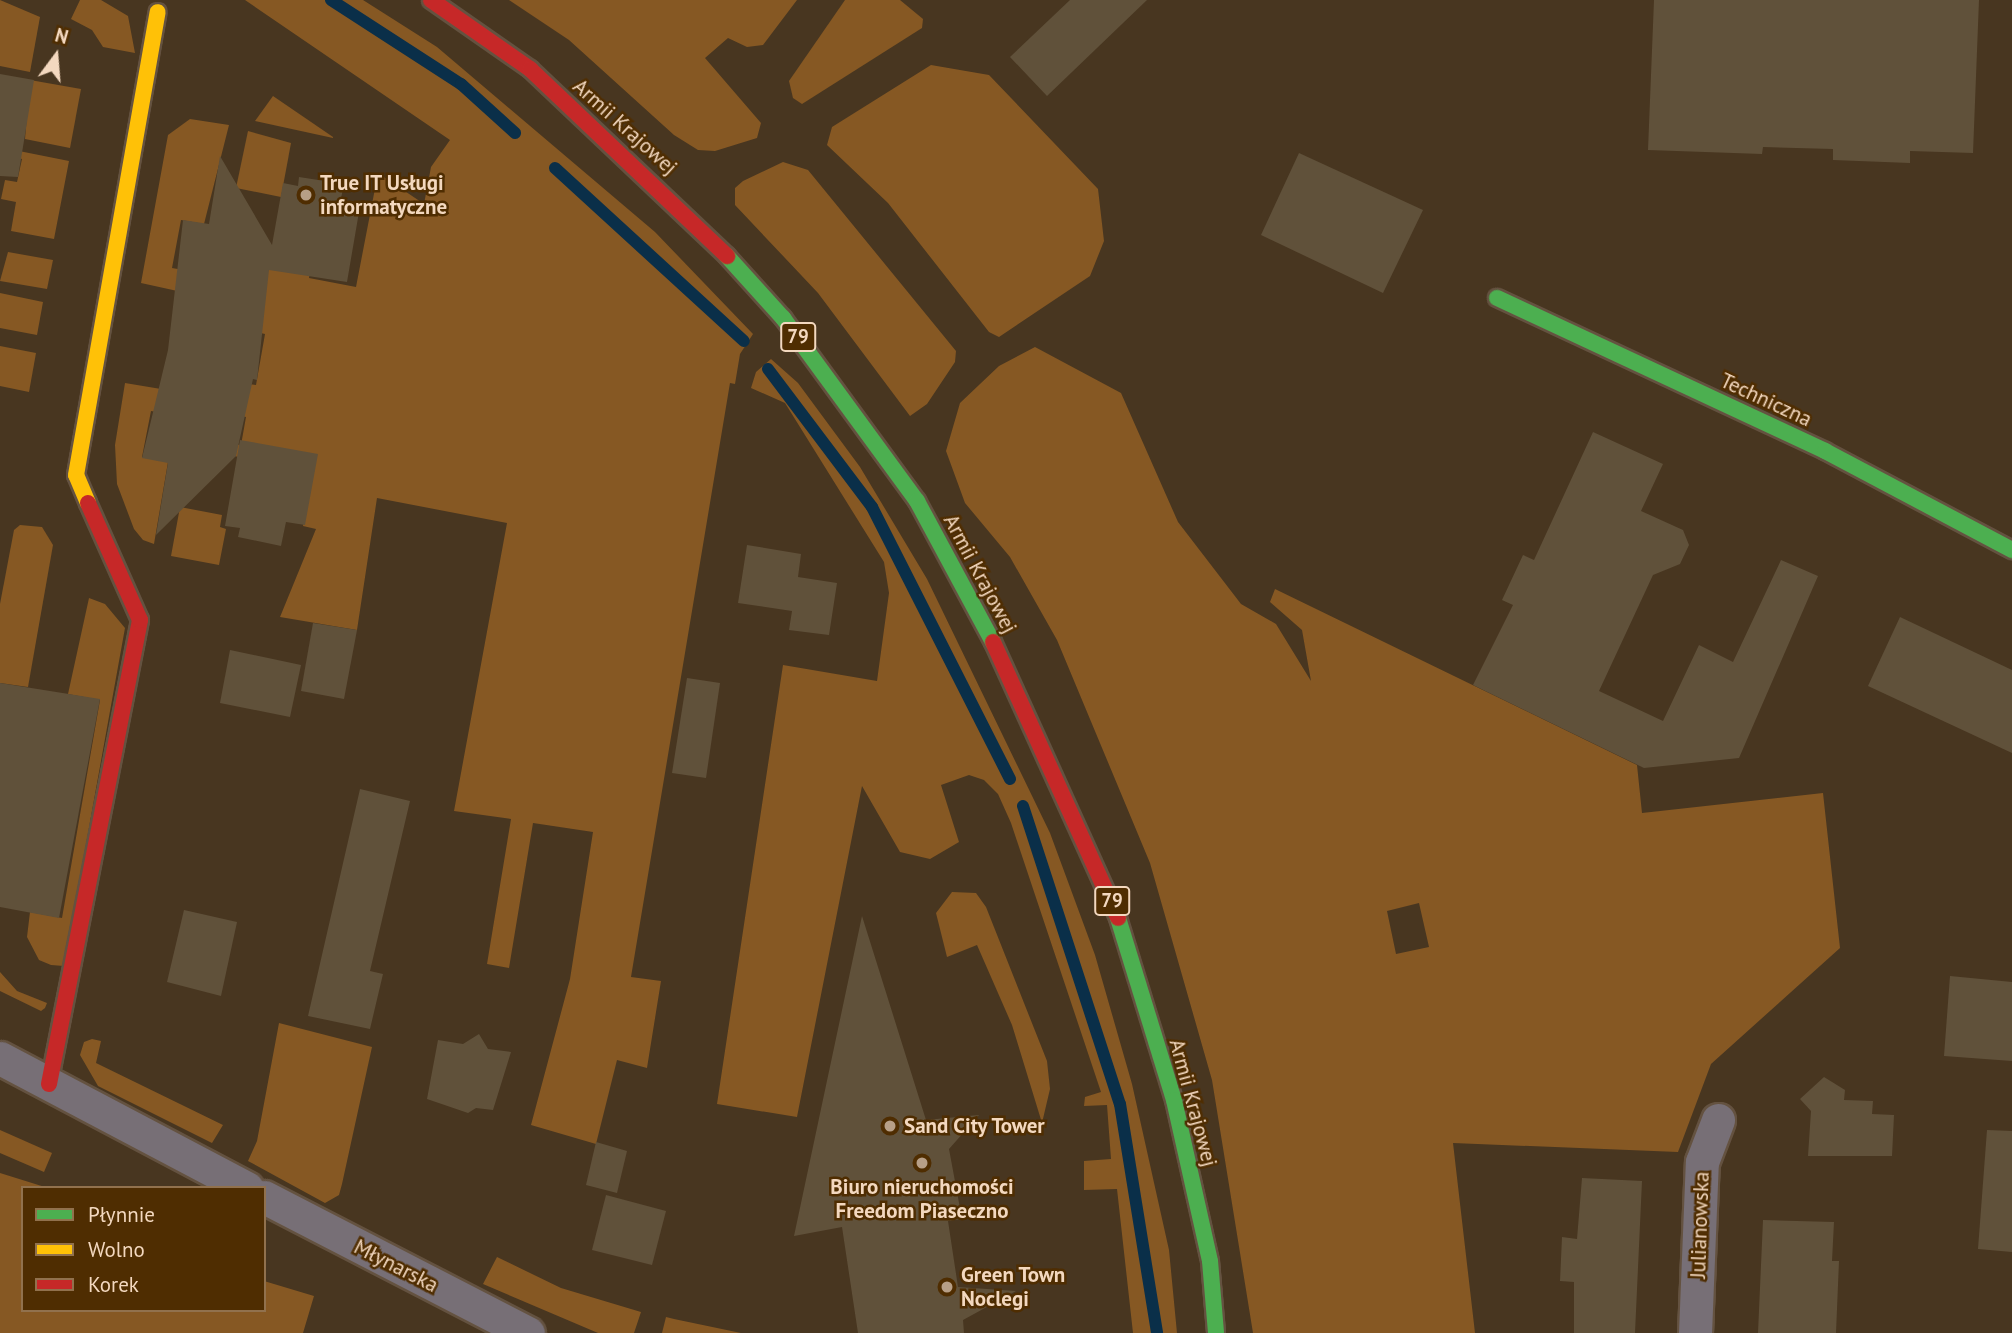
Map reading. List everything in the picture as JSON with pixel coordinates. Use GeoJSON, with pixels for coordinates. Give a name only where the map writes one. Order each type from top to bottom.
{"type":"FeatureCollection","features":[{"type":"Feature","properties":{"kind":"street","name":"Armii Krajowej"},"geometry":{"type":"LineString","coordinates":[[431,0],[530,69],[721,249],[783,318],[917,501],[1007,668],[1117,913],[1174,1100],[1210,1261],[1216,1333]]}},
{"type":"Feature","properties":{"kind":"street"},"geometry":{"type":"LineString","coordinates":[[50,1084],[140,620],[76,475],[158,12]]}},
{"type":"Feature","properties":{"kind":"street","name":"Techniczna"},"geometry":{"type":"LineString","coordinates":[[1497,298],[1825,451],[2012,550]]}},
{"type":"Feature","properties":{"kind":"street"},"geometry":{"type":"LineString","coordinates":[[0,1058],[243,1186]]}},
{"type":"Feature","properties":{"kind":"street","name":"Julianowska"},"geometry":{"type":"LineString","coordinates":[[1695,1333],[1702,1162],[1718,1120]]}},
{"type":"Feature","properties":{"kind":"street","name":"Młynarska"},"geometry":{"type":"LineString","coordinates":[[266,1198],[528,1333]]}},
{"type":"Feature","properties":{"kind":"shaded area"},"geometry":{"type":"Polygon","coordinates":[[[0,0],[40,17],[30,72],[0,66],[0,0]]]}},
{"type":"Feature","properties":{"kind":"shaded area"},"geometry":{"type":"Polygon","coordinates":[[[80,0],[101,0],[128,16],[135,53],[103,47],[92,30],[71,19],[80,0]]]}},
{"type":"Feature","properties":{"kind":"shaded area"},"geometry":{"type":"Polygon","coordinates":[[[245,0],[363,0],[437,47],[655,232],[753,334],[740,354],[735,384],[730,383],[631,977],[661,981],[647,1068],[617,1060],[596,1144],[531,1125],[570,979],[593,832],[533,823],[509,968],[487,964],[511,819],[454,811],[507,523],[377,498],[357,630],[280,617],[316,529],[303,526],[316,455],[260,461],[229,455],[231,444],[241,445],[246,417],[236,415],[241,383],[256,385],[265,334],[247,330],[269,268],[310,271],[309,278],[356,287],[378,173],[424,204],[431,167],[450,140],[245,0]]]}},
{"type":"Feature","properties":{"kind":"shaded area"},"geometry":{"type":"Polygon","coordinates":[[[509,0],[797,0],[763,45],[747,47],[728,38],[705,58],[761,123],[757,138],[715,151],[698,150],[674,135],[569,40],[509,0]]]}},
{"type":"Feature","properties":{"kind":"shaded area"},"geometry":{"type":"Polygon","coordinates":[[[845,0],[900,0],[923,19],[922,28],[802,104],[793,98],[789,81],[845,0]]]}},
{"type":"Feature","properties":{"kind":"shaded area"},"geometry":{"type":"Polygon","coordinates":[[[931,65],[989,75],[1098,189],[1104,241],[1090,276],[999,337],[989,332],[888,203],[827,145],[832,127],[931,65]]]}},
{"type":"Feature","properties":{"kind":"shaded area"},"geometry":{"type":"Polygon","coordinates":[[[30,80],[81,89],[70,148],[25,139],[30,80]]]}},
{"type":"Feature","properties":{"kind":"shaded area"},"geometry":{"type":"Polygon","coordinates":[[[273,96],[333,137],[333,138],[255,121],[273,96]]]}},
{"type":"Feature","properties":{"kind":"shaded area"},"geometry":{"type":"Polygon","coordinates":[[[190,119],[229,125],[204,224],[181,220],[172,268],[195,272],[191,294],[141,283],[168,135],[190,119]]]}},
{"type":"Feature","properties":{"kind":"shaded area"},"geometry":{"type":"Polygon","coordinates":[[[248,131],[291,143],[281,197],[236,188],[248,131]]]}},
{"type":"Feature","properties":{"kind":"shaded area"},"geometry":{"type":"Polygon","coordinates":[[[9,149],[69,161],[54,239],[11,231],[16,202],[1,199],[5,180],[17,182],[22,159],[8,155],[9,149]]]}},
{"type":"Feature","properties":{"kind":"shaded area"},"geometry":{"type":"Polygon","coordinates":[[[783,162],[808,170],[956,351],[955,362],[927,404],[910,416],[818,293],[735,205],[735,188],[743,181],[783,162]]]}},
{"type":"Feature","properties":{"kind":"shaded area"},"geometry":{"type":"Polygon","coordinates":[[[8,252],[53,260],[47,289],[0,281],[8,252]]]}},
{"type":"Feature","properties":{"kind":"shaded area"},"geometry":{"type":"Polygon","coordinates":[[[0,293],[43,302],[37,335],[0,328],[0,293]]]}},
{"type":"Feature","properties":{"kind":"shaded area"},"geometry":{"type":"Polygon","coordinates":[[[0,346],[36,353],[29,392],[0,386],[0,346]]]}},
{"type":"Feature","properties":{"kind":"shaded area"},"geometry":{"type":"Polygon","coordinates":[[[1035,347],[1121,393],[1178,522],[1241,604],[1276,624],[1311,681],[1302,630],[1270,602],[1275,589],[1637,765],[1642,813],[1823,793],[1840,948],[1711,1064],[1678,1152],[1453,1143],[1475,1333],[1253,1333],[1212,1080],[1150,863],[1057,640],[1010,557],[965,503],[946,451],[960,403],[999,366],[1035,347]],[[1419,903],[1387,911],[1396,954],[1429,947],[1419,903]]]}},
{"type":"Feature","properties":{"kind":"shaded area"},"geometry":{"type":"Polygon","coordinates":[[[771,359],[798,383],[860,467],[927,579],[1050,833],[1095,955],[1132,1084],[1169,1250],[1177,1333],[1133,1333],[1117,1189],[1084,1190],[1084,1161],[1111,1159],[1107,1105],[1084,1106],[1085,1097],[1101,1092],[1011,823],[998,794],[984,780],[969,775],[941,785],[959,842],[930,859],[900,852],[862,786],[797,1117],[717,1104],[783,665],[877,681],[889,593],[884,562],[785,403],[751,388],[756,372],[771,359]]]}},
{"type":"Feature","properties":{"kind":"shaded area"},"geometry":{"type":"Polygon","coordinates":[[[125,383],[173,391],[169,414],[151,411],[142,457],[168,462],[154,544],[143,540],[134,529],[117,484],[115,445],[125,383]]]}},
{"type":"Feature","properties":{"kind":"shaded area"},"geometry":{"type":"Polygon","coordinates":[[[180,507],[222,515],[220,527],[226,529],[219,565],[171,556],[180,507]]]}},
{"type":"Feature","properties":{"kind":"shaded area"},"geometry":{"type":"Polygon","coordinates":[[[20,525],[42,527],[53,545],[28,687],[0,683],[0,604],[14,530],[20,525]]]}},
{"type":"Feature","properties":{"kind":"shaded area"},"geometry":{"type":"Polygon","coordinates":[[[89,598],[105,604],[125,628],[64,966],[51,965],[39,960],[27,937],[30,912],[62,918],[100,700],[68,694],[89,598]]]}},
{"type":"Feature","properties":{"kind":"shaded area"},"geometry":{"type":"Polygon","coordinates":[[[952,892],[976,893],[986,907],[1047,1061],[1050,1089],[1042,1123],[1012,1025],[977,945],[947,957],[936,913],[952,892]]]}},
{"type":"Feature","properties":{"kind":"shaded area"},"geometry":{"type":"Polygon","coordinates":[[[0,972],[17,991],[47,1003],[45,1008],[41,1011],[0,991],[0,972]]]}},
{"type":"Feature","properties":{"kind":"shaded area"},"geometry":{"type":"Polygon","coordinates":[[[279,1023],[372,1047],[339,1195],[325,1203],[248,1161],[257,1141],[279,1023]]]}},
{"type":"Feature","properties":{"kind":"shaded area"},"geometry":{"type":"Polygon","coordinates":[[[92,1039],[101,1041],[96,1063],[223,1125],[212,1143],[98,1086],[80,1055],[84,1042],[92,1039]]]}},
{"type":"Feature","properties":{"kind":"shaded area"},"geometry":{"type":"Polygon","coordinates":[[[0,1130],[52,1153],[44,1172],[0,1153],[0,1130]]]}},
{"type":"Feature","properties":{"kind":"shaded area"},"geometry":{"type":"Polygon","coordinates":[[[0,1173],[42,1186],[21,1186],[21,1312],[266,1312],[266,1282],[314,1296],[303,1333],[0,1333],[0,1173]]]}},
{"type":"Feature","properties":{"kind":"shaded area"},"geometry":{"type":"Polygon","coordinates":[[[497,1257],[561,1288],[641,1312],[634,1333],[598,1333],[483,1284],[497,1257]]]}},
{"type":"Feature","properties":{"kind":"shaded area"},"geometry":{"type":"Polygon","coordinates":[[[666,1317],[674,1319],[741,1333],[662,1333],[666,1317]]]}},
{"type":"Feature","properties":{"kind":"building"},"geometry":{"type":"Polygon","coordinates":[[[1070,0],[1147,0],[1047,96],[1010,57],[1070,0]]]}},
{"type":"Feature","properties":{"kind":"building"},"geometry":{"type":"Polygon","coordinates":[[[1654,0],[1979,0],[1973,153],[1910,151],[1910,163],[1833,160],[1833,149],[1763,147],[1762,154],[1648,150],[1654,0]]]}},
{"type":"Feature","properties":{"kind":"building"},"geometry":{"type":"Polygon","coordinates":[[[0,74],[34,80],[18,177],[0,176],[0,74]]]}},
{"type":"Feature","properties":{"kind":"building"},"geometry":{"type":"Polygon","coordinates":[[[1299,153],[1423,210],[1383,293],[1261,235],[1299,153]]]}},
{"type":"Feature","properties":{"kind":"building"},"geometry":{"type":"Polygon","coordinates":[[[220,156],[272,245],[283,183],[298,186],[299,177],[344,184],[339,208],[359,212],[347,282],[269,270],[257,380],[253,379],[236,456],[156,535],[168,463],[142,458],[168,350],[183,220],[209,224],[220,156]]]}},
{"type":"Feature","properties":{"kind":"building"},"geometry":{"type":"Polygon","coordinates":[[[1593,432],[1663,464],[1641,511],[1683,530],[1689,545],[1680,564],[1653,575],[1599,691],[1663,721],[1699,645],[1733,662],[1781,560],[1818,576],[1739,758],[1644,768],[1473,685],[1513,605],[1502,600],[1523,555],[1534,560],[1593,432]]]}},
{"type":"Feature","properties":{"kind":"building"},"geometry":{"type":"Polygon","coordinates":[[[240,440],[318,454],[305,525],[286,522],[281,546],[238,537],[240,528],[225,526],[240,440]]]}},
{"type":"Feature","properties":{"kind":"building"},"geometry":{"type":"Polygon","coordinates":[[[747,545],[801,554],[798,577],[837,583],[829,635],[789,630],[792,611],[738,603],[747,545]]]}},
{"type":"Feature","properties":{"kind":"building"},"geometry":{"type":"Polygon","coordinates":[[[1900,617],[2012,670],[2012,753],[1868,686],[1900,617]]]}},
{"type":"Feature","properties":{"kind":"building"},"geometry":{"type":"Polygon","coordinates":[[[313,623],[357,630],[344,699],[301,691],[313,623]]]}},
{"type":"Feature","properties":{"kind":"building"},"geometry":{"type":"Polygon","coordinates":[[[230,650],[301,665],[290,717],[220,703],[230,650]]]}},
{"type":"Feature","properties":{"kind":"building"},"geometry":{"type":"Polygon","coordinates":[[[687,678],[720,683],[706,778],[672,773],[687,678]]]}},
{"type":"Feature","properties":{"kind":"building"},"geometry":{"type":"Polygon","coordinates":[[[0,683],[100,699],[59,918],[0,907],[0,683]]]}},
{"type":"Feature","properties":{"kind":"building"},"geometry":{"type":"Polygon","coordinates":[[[360,789],[410,801],[370,971],[383,974],[370,1029],[308,1016],[360,789]]]}},
{"type":"Feature","properties":{"kind":"building"},"geometry":{"type":"Polygon","coordinates":[[[184,910],[237,922],[221,996],[167,982],[184,910]]]}},
{"type":"Feature","properties":{"kind":"building","name":"Sand City Tower"},"geometry":{"type":"Polygon","coordinates":[[[862,916],[926,1120],[979,1115],[949,1149],[962,1219],[948,1221],[958,1287],[1016,1291],[963,1320],[964,1333],[858,1333],[842,1227],[794,1236],[862,916]]]}},
{"type":"Feature","properties":{"kind":"building"},"geometry":{"type":"Polygon","coordinates":[[[1950,976],[2012,982],[2012,1061],[1944,1056],[1950,976]]]}},
{"type":"Feature","properties":{"kind":"building"},"geometry":{"type":"Polygon","coordinates":[[[479,1034],[488,1049],[511,1052],[493,1110],[476,1108],[468,1113],[427,1099],[438,1040],[463,1044],[479,1034]]]}},
{"type":"Feature","properties":{"kind":"building"},"geometry":{"type":"Polygon","coordinates":[[[1824,1077],[1845,1090],[1844,1100],[1873,1101],[1872,1114],[1894,1115],[1892,1156],[1808,1156],[1811,1111],[1800,1099],[1824,1077]]]}},
{"type":"Feature","properties":{"kind":"building"},"geometry":{"type":"Polygon","coordinates":[[[1987,1130],[2012,1131],[2012,1252],[1978,1249],[1987,1130]]]}},
{"type":"Feature","properties":{"kind":"building"},"geometry":{"type":"Polygon","coordinates":[[[596,1142],[627,1151],[617,1193],[586,1185],[596,1142]]]}},
{"type":"Feature","properties":{"kind":"building"},"geometry":{"type":"Polygon","coordinates":[[[1582,1178],[1642,1181],[1635,1333],[1574,1333],[1574,1282],[1560,1281],[1562,1237],[1577,1239],[1582,1178]]]}},
{"type":"Feature","properties":{"kind":"building"},"geometry":{"type":"Polygon","coordinates":[[[606,1195],[666,1211],[652,1265],[592,1250],[606,1195]]]}},
{"type":"Feature","properties":{"kind":"building"},"geometry":{"type":"Polygon","coordinates":[[[1763,1220],[1834,1222],[1832,1261],[1839,1261],[1836,1333],[1758,1333],[1763,1220]]]}},
{"type":"Feature","properties":{"kind":"waterway"},"geometry":{"type":"LineString","coordinates":[[331,0],[461,84],[515,133]]}},
{"type":"Feature","properties":{"kind":"waterway"},"geometry":{"type":"LineString","coordinates":[[555,168],[744,341]]}},
{"type":"Feature","properties":{"kind":"waterway"},"geometry":{"type":"LineString","coordinates":[[768,369],[872,507],[1010,779]]}},
{"type":"Feature","properties":{"kind":"waterway"},"geometry":{"type":"LineString","coordinates":[[1023,806],[1120,1104],[1157,1333]]}},
{"type":"Feature","properties":{"kind":"traffic: fast"},"geometry":{"type":"LineString","coordinates":[[727,256],[783,318],[917,501],[993,642]]}},
{"type":"Feature","properties":{"kind":"traffic: fast"},"geometry":{"type":"LineString","coordinates":[[1497,298],[1825,451],[2012,550]]}},
{"type":"Feature","properties":{"kind":"traffic: fast"},"geometry":{"type":"LineString","coordinates":[[1118,918],[1174,1100],[1210,1261],[1216,1333]]}},
{"type":"Feature","properties":{"kind":"traffic: slow"},"geometry":{"type":"LineString","coordinates":[[88,503],[76,475],[158,12]]}},
{"type":"Feature","properties":{"kind":"traffic: jam"},"geometry":{"type":"LineString","coordinates":[[431,0],[530,69],[727,256]]}},
{"type":"Feature","properties":{"kind":"traffic: jam"},"geometry":{"type":"LineString","coordinates":[[49,1084],[140,620],[88,503]]}},
{"type":"Feature","properties":{"kind":"traffic: jam"},"geometry":{"type":"LineString","coordinates":[[993,642],[1118,918]]}},
{"type":"Feature","properties":{"kind":"place","name":"True IT Usługi informatyczne"},"geometry":{"type":"Point","coordinates":[306,195]}},
{"type":"Feature","properties":{"kind":"place","name":"Sand City Tower"},"geometry":{"type":"Point","coordinates":[890,1126]}},
{"type":"Feature","properties":{"kind":"place","name":"Biuro nieruchomości Freedom Piaseczno"},"geometry":{"type":"Point","coordinates":[922,1163]}},
{"type":"Feature","properties":{"kind":"place","name":"Green Town Noclegi"},"geometry":{"type":"Point","coordinates":[947,1287]}}]}
